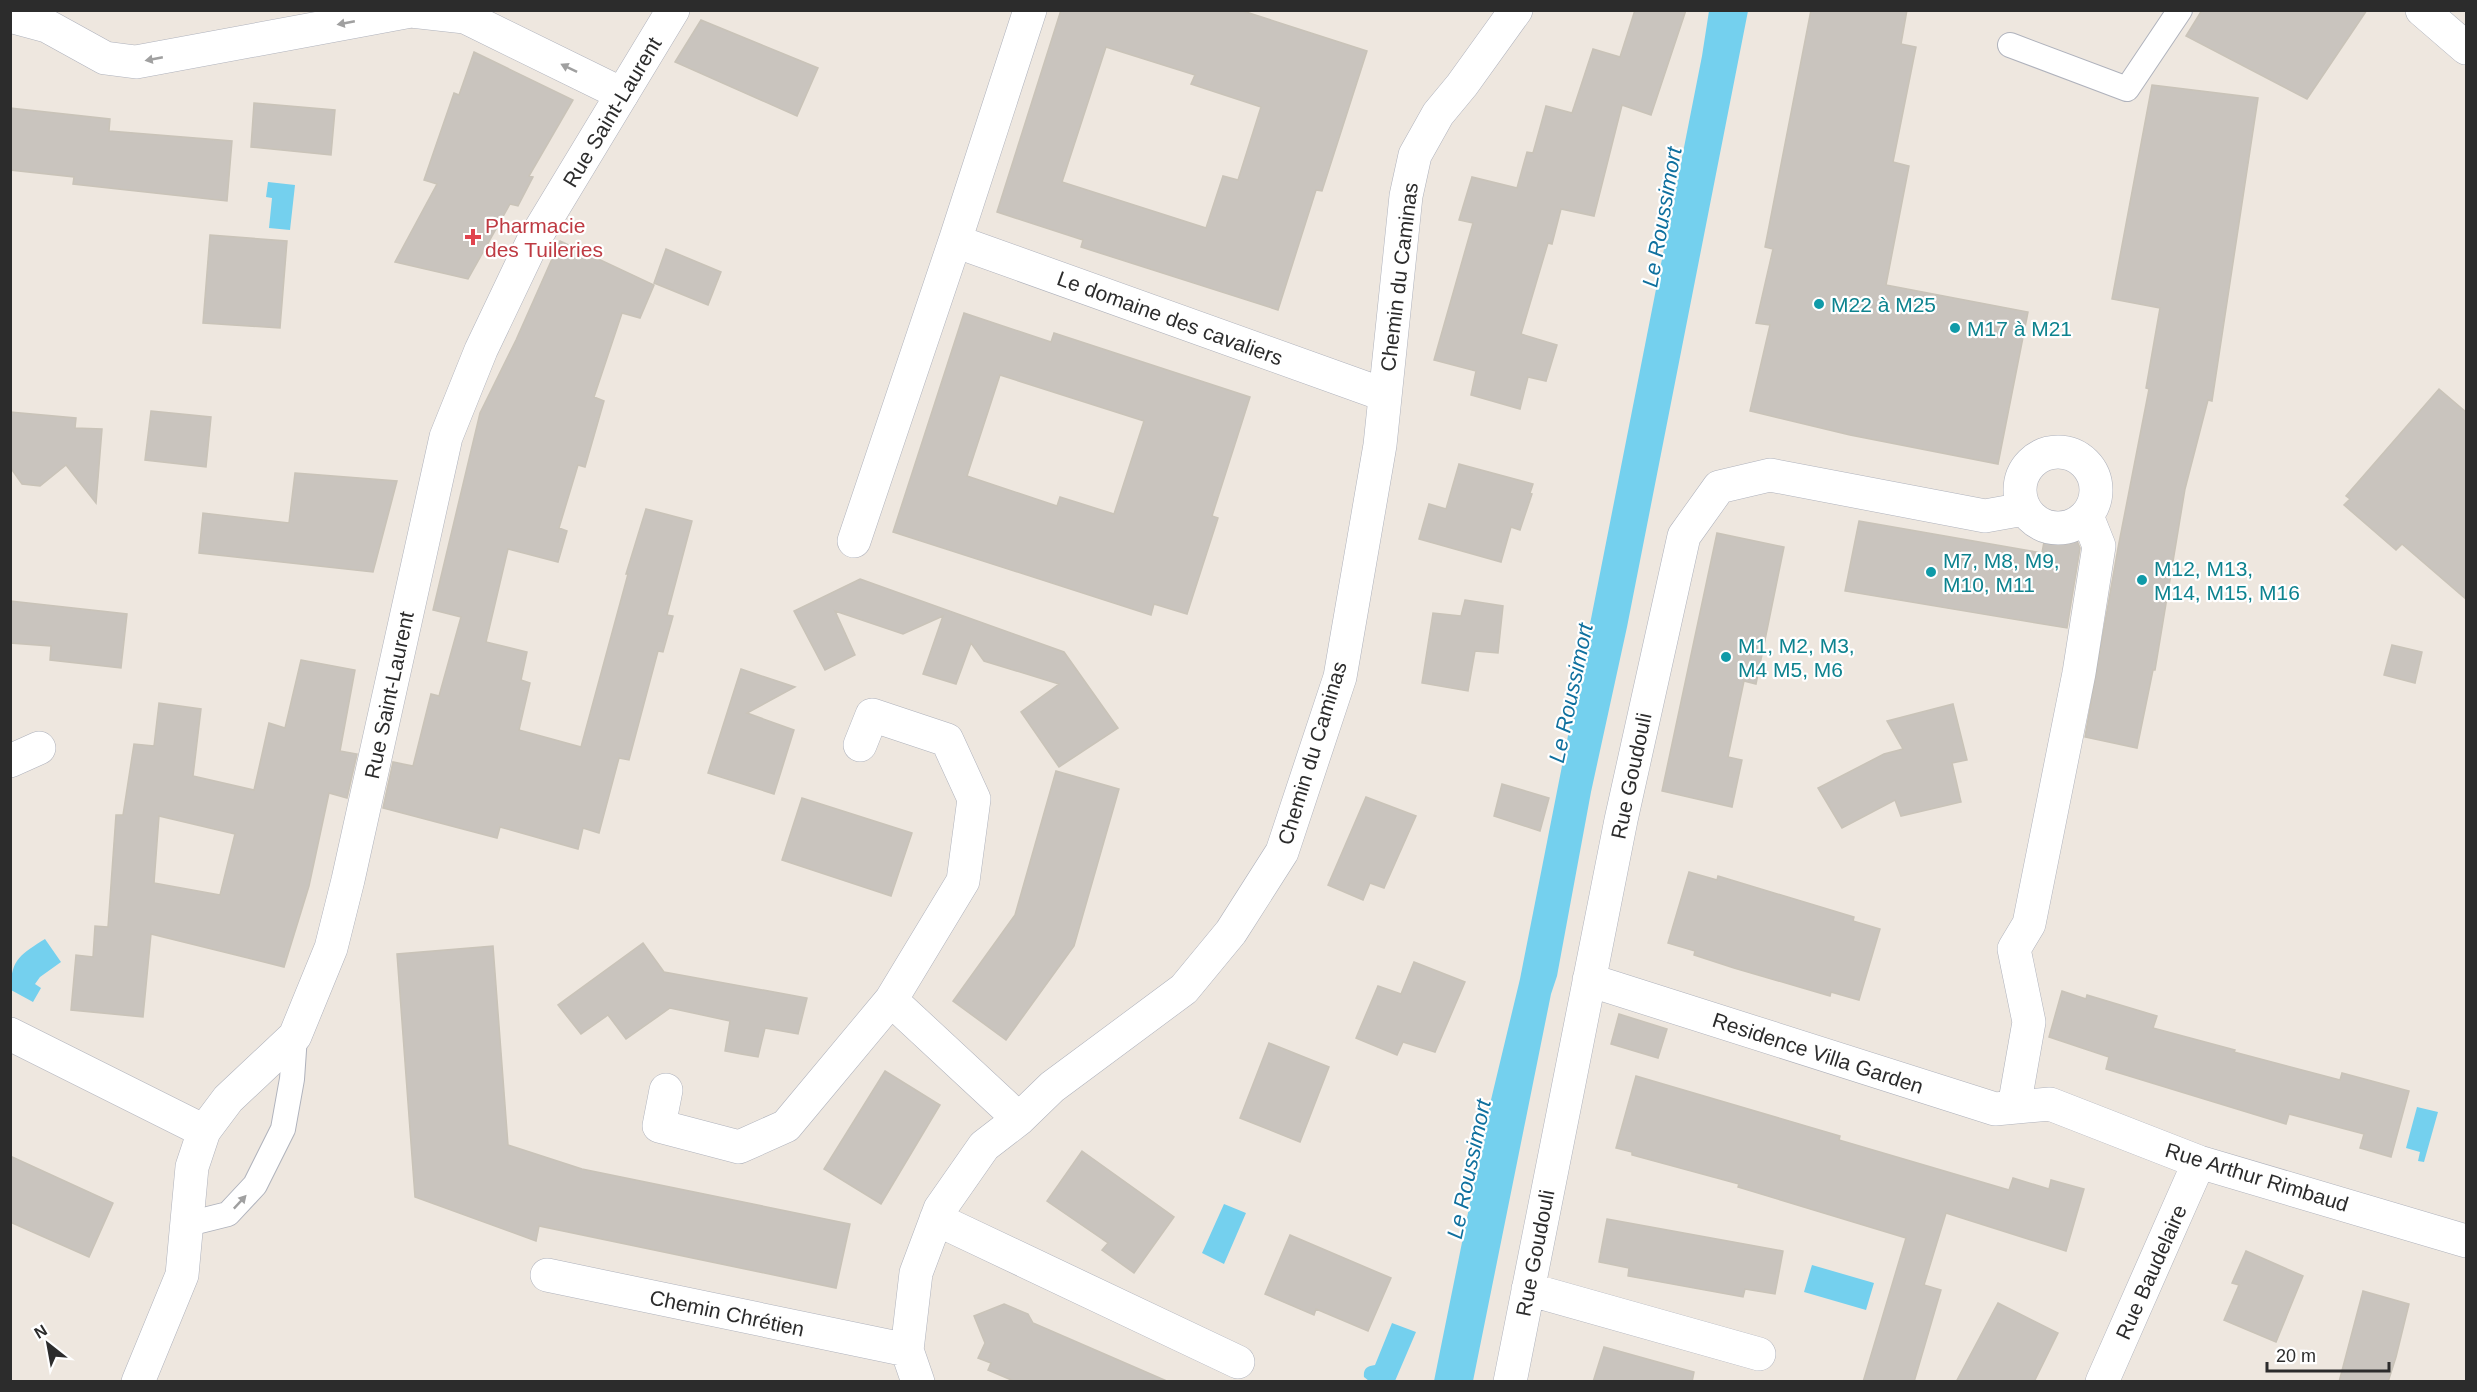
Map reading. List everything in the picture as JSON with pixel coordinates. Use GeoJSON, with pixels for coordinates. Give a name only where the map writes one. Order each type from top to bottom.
{"type":"FeatureCollection","features":[{"type":"Feature","properties":{"kind":"street","name":"Rue Saint-Laurent"},"geometry":{"type":"LineString","coordinates":[[138,1382],[182,1275],[192,1167],[204,1131],[228,1099],[295,1036],[331,948],[446,437],[481,350],[532,243],[673,10]]}},
{"type":"Feature","properties":{"kind":"street"},"geometry":{"type":"LineString","coordinates":[[854,541],[1030,10]]}},
{"type":"Feature","properties":{"kind":"street","name":"Chemin du Caminas"},"geometry":{"type":"LineString","coordinates":[[907,1350],[916,1273],[940,1209],[984,1146],[1019,1119],[1052,1087],[1184,989],[1231,932],[1282,852],[1340,677],[1380,445],[1406,196],[1415,155],[1438,114],[1462,86],[1516,10]]}},
{"type":"Feature","properties":{"kind":"street"},"geometry":{"type":"LineString","coordinates":[[2422,10],[2466,48]]}},
{"type":"Feature","properties":{"kind":"street"},"geometry":{"type":"LineString","coordinates":[[10,16],[47,26],[105,58],[136,62],[411,11],[465,17],[622,94]]}},
{"type":"Feature","properties":{"kind":"street","name":"Le domaine des cavaliers"},"geometry":{"type":"LineString","coordinates":[[955,241],[1385,395]]}},
{"type":"Feature","properties":{"kind":"street"},"geometry":{"type":"LineString","coordinates":[[2062,452],[2081,459],[2090,468],[2096,481],[2097,493],[2094,505],[2087,516],[2066,528],[2054,529],[2032,518],[2024,509],[2019,497],[2019,485],[2023,472],[2031,462],[2043,455],[2062,452]]}},
{"type":"Feature","properties":{"kind":"street","name":"Rue Goudouli"},"geometry":{"type":"LineString","coordinates":[[1510,1382],[1621,820],[1684,536],[1719,487],[1770,475],[1985,516],[2024,509]]}},
{"type":"Feature","properties":{"kind":"street"},"geometry":{"type":"LineString","coordinates":[[2014,1107],[2030,1022],[2013,949],[2029,924],[2079,673],[2099,546],[2087,516]]}},
{"type":"Feature","properties":{"kind":"street"},"geometry":{"type":"LineString","coordinates":[[666,1090],[659,1126],[739,1147],[786,1126],[891,1000],[963,881],[974,799],[947,740],[872,715],[860,745]]}},
{"type":"Feature","properties":{"kind":"street","name":"Residence Villa Garden"},"geometry":{"type":"LineString","coordinates":[[1589,980],[1995,1109],[2050,1104]]}},
{"type":"Feature","properties":{"kind":"street"},"geometry":{"type":"LineString","coordinates":[[891,1000],[1019,1119]]}},
{"type":"Feature","properties":{"kind":"street"},"geometry":{"type":"LineString","coordinates":[[10,1034],[204,1131]]}},
{"type":"Feature","properties":{"kind":"street","name":"Rue Arthur Rimbaud"},"geometry":{"type":"LineString","coordinates":[[2050,1104],[2199,1162],[2466,1241]]}},
{"type":"Feature","properties":{"kind":"street","name":"Rue Baudelaire"},"geometry":{"type":"LineString","coordinates":[[2102,1382],[2199,1162]]}},
{"type":"Feature","properties":{"kind":"street"},"geometry":{"type":"LineString","coordinates":[[936,1220],[1238,1362]]}},
{"type":"Feature","properties":{"kind":"street","name":"Chemin Chrétien"},"geometry":{"type":"LineString","coordinates":[[547,1275],[907,1350]]}},
{"type":"Feature","properties":{"kind":"street"},"geometry":{"type":"LineString","coordinates":[[1528,1289],[1760,1354]]}},
{"type":"Feature","properties":{"kind":"street"},"geometry":{"type":"LineString","coordinates":[[907,1350],[918,1382]]}},
{"type":"Feature","properties":{"kind":"lane"},"geometry":{"type":"LineString","coordinates":[[2010,45],[2127,89],[2180,10]]}},
{"type":"Feature","properties":{"kind":"lane"},"geometry":{"type":"LineString","coordinates":[[188,1224],[228,1214],[255,1185],[283,1129],[292,1079],[295,1036]]}},
{"type":"Feature","properties":{"kind":"water"},"geometry":{"type":"Polygon","coordinates":[[[1709,11],[1748,11],[1627,627],[1591,792],[1557,976],[1551,994],[1473,1381],[1434,1381],[1490,1104],[1520,979],[1709,11]]]}},
{"type":"Feature","properties":{"kind":"water"},"geometry":{"type":"Polygon","coordinates":[[[268,182],[295,185],[290,230],[269,228],[272,198],[266,197],[268,182]]]}},
{"type":"Feature","properties":{"kind":"water"},"geometry":{"type":"Polygon","coordinates":[[[45,939],[61,962],[40,977],[35,984],[41,988],[33,1002],[11,990],[11,980],[15,965],[23,954],[45,939]]]}},
{"type":"Feature","properties":{"kind":"water"},"geometry":{"type":"Polygon","coordinates":[[[2417,1107],[2438,1112],[2424,1162],[2418,1161],[2420,1152],[2406,1148],[2417,1107]]]}},
{"type":"Feature","properties":{"kind":"water"},"geometry":{"type":"Polygon","coordinates":[[[1224,1204],[1246,1213],[1224,1264],[1202,1253],[1224,1204]]]}},
{"type":"Feature","properties":{"kind":"water"},"geometry":{"type":"Polygon","coordinates":[[[1812,1265],[1874,1283],[1866,1310],[1804,1292],[1812,1265]]]}},
{"type":"Feature","properties":{"kind":"water"},"geometry":{"type":"Polygon","coordinates":[[[1392,1323],[1416,1332],[1395,1381],[1369,1381],[1364,1377],[1365,1370],[1375,1365],[1392,1323]]]}},
{"type":"Feature","properties":{"kind":"building"},"geometry":{"type":"Polygon","coordinates":[[[1061,10],[1240,10],[1367,51],[1322,191],[1316,190],[1278,310],[1081,247],[1083,240],[997,212],[1061,10]],[[1106,47],[1062,182],[1206,228],[1223,176],[1238,180],[1261,107],[1191,84],[1195,75],[1106,47]]]}},
{"type":"Feature","properties":{"kind":"building"},"geometry":{"type":"Polygon","coordinates":[[[1635,10],[1686,10],[1651,115],[1622,105],[1594,216],[1561,209],[1552,244],[1548,243],[1521,334],[1557,345],[1546,381],[1528,377],[1520,409],[1471,395],[1476,371],[1434,360],[1473,223],[1459,220],[1472,177],[1517,188],[1527,152],[1533,153],[1546,106],[1572,113],[1593,49],[1620,57],[1635,10]]]}},
{"type":"Feature","properties":{"kind":"building"},"geometry":{"type":"Polygon","coordinates":[[[1811,10],[1907,10],[1901,44],[1916,47],[1893,162],[1909,166],[1886,285],[2028,312],[1998,464],[1850,435],[1750,411],[1770,325],[1756,323],[1773,249],[1765,247],[1811,10]]]}},
{"type":"Feature","properties":{"kind":"building"},"geometry":{"type":"Polygon","coordinates":[[[2202,10],[2367,10],[2307,99],[2186,36],[2202,10]]]}},
{"type":"Feature","properties":{"kind":"building"},"geometry":{"type":"Polygon","coordinates":[[[701,20],[818,68],[797,116],[675,62],[701,20]]]}},
{"type":"Feature","properties":{"kind":"building"},"geometry":{"type":"Polygon","coordinates":[[[474,52],[573,100],[529,176],[533,177],[518,206],[510,204],[468,279],[395,262],[437,184],[424,180],[454,93],[459,95],[474,52]]]}},
{"type":"Feature","properties":{"kind":"building"},"geometry":{"type":"Polygon","coordinates":[[[2152,85],[2258,98],[2212,401],[2208,400],[2185,489],[2155,670],[2153,670],[2137,748],[2085,737],[2149,389],[2146,388],[2160,308],[2112,299],[2152,85]]]}},
{"type":"Feature","properties":{"kind":"building"},"geometry":{"type":"Polygon","coordinates":[[[254,103],[335,110],[331,155],[251,147],[254,103]]]}},
{"type":"Feature","properties":{"kind":"building"},"geometry":{"type":"Polygon","coordinates":[[[10,108],[110,119],[109,131],[232,141],[227,201],[73,184],[74,177],[10,170],[10,108]]]}},
{"type":"Feature","properties":{"kind":"building"},"geometry":{"type":"Polygon","coordinates":[[[210,235],[287,241],[280,328],[203,323],[210,235]]]}},
{"type":"Feature","properties":{"kind":"building"},"geometry":{"type":"Polygon","coordinates":[[[560,241],[654,285],[640,318],[622,313],[594,397],[604,401],[585,467],[578,465],[559,528],[567,531],[558,562],[508,549],[486,642],[527,652],[521,680],[530,683],[519,730],[581,747],[628,574],[626,574],[646,509],[692,521],[667,615],[673,616],[663,652],[658,651],[629,760],[619,758],[599,833],[583,828],[578,849],[500,827],[497,838],[383,808],[393,762],[413,766],[431,694],[439,696],[461,617],[433,610],[480,413],[516,340],[560,241]]]}},
{"type":"Feature","properties":{"kind":"building"},"geometry":{"type":"Polygon","coordinates":[[[666,249],[721,272],[708,305],[654,283],[666,249]]]}},
{"type":"Feature","properties":{"kind":"building"},"geometry":{"type":"Polygon","coordinates":[[[964,313],[1051,342],[1054,333],[1250,397],[1212,516],[1218,518],[1187,614],[1154,604],[1151,615],[893,532],[964,313]],[[1000,375],[967,476],[1057,506],[1060,497],[1114,514],[1144,421],[1000,375]]]}},
{"type":"Feature","properties":{"kind":"building"},"geometry":{"type":"Polygon","coordinates":[[[2439,389],[2466,412],[2466,599],[2402,544],[2396,550],[2344,505],[2350,499],[2346,496],[2439,389]]]}},
{"type":"Feature","properties":{"kind":"building"},"geometry":{"type":"Polygon","coordinates":[[[151,411],[211,417],[206,467],[145,460],[151,411]]]}},
{"type":"Feature","properties":{"kind":"building"},"geometry":{"type":"Polygon","coordinates":[[[10,412],[76,418],[75,428],[102,429],[96,503],[66,465],[40,486],[22,484],[10,467],[10,412]]]}},
{"type":"Feature","properties":{"kind":"building"},"geometry":{"type":"Polygon","coordinates":[[[1459,464],[1533,484],[1520,530],[1511,527],[1501,562],[1419,539],[1429,504],[1446,509],[1459,464]]]}},
{"type":"Feature","properties":{"kind":"building"},"geometry":{"type":"Polygon","coordinates":[[[295,473],[397,481],[373,572],[199,553],[203,513],[289,523],[295,473]]]}},
{"type":"Feature","properties":{"kind":"building","name":"M7, M8, M9, M10, M11"},"geometry":{"type":"Polygon","coordinates":[[[1859,521],[2042,553],[2045,536],[2077,541],[2080,548],[2067,628],[1845,591],[1859,521]]]}},
{"type":"Feature","properties":{"kind":"building","name":"M1, M2, M3, M4 M5, M6"},"geometry":{"type":"Polygon","coordinates":[[[1717,533],[1784,547],[1756,684],[1744,681],[1728,757],[1742,760],[1732,807],[1662,791],[1717,533]]]}},
{"type":"Feature","properties":{"kind":"building"},"geometry":{"type":"Polygon","coordinates":[[[860,579],[1064,652],[1118,728],[1059,767],[1021,712],[1059,684],[984,661],[971,643],[956,684],[923,674],[943,616],[903,634],[835,611],[855,655],[825,670],[794,611],[860,579]]]}},
{"type":"Feature","properties":{"kind":"building"},"geometry":{"type":"Polygon","coordinates":[[[1465,600],[1503,606],[1498,653],[1475,651],[1468,691],[1422,683],[1433,613],[1461,616],[1465,600]]]}},
{"type":"Feature","properties":{"kind":"building"},"geometry":{"type":"Polygon","coordinates":[[[10,601],[127,614],[121,668],[50,660],[51,646],[10,643],[10,601]]]}},
{"type":"Feature","properties":{"kind":"building"},"geometry":{"type":"Polygon","coordinates":[[[2392,645],[2422,652],[2415,683],[2384,675],[2392,645]]]}},
{"type":"Feature","properties":{"kind":"building"},"geometry":{"type":"Polygon","coordinates":[[[301,660],[355,670],[340,751],[357,754],[347,798],[329,793],[309,886],[284,967],[151,934],[143,1017],[71,1010],[76,955],[93,957],[95,926],[108,927],[116,815],[123,815],[134,744],[154,746],[159,703],[201,709],[193,776],[254,790],[269,723],[285,728],[301,660]],[[159,816],[154,883],[220,895],[235,834],[159,816]]]}},
{"type":"Feature","properties":{"kind":"building"},"geometry":{"type":"Polygon","coordinates":[[[741,669],[795,687],[747,713],[794,730],[774,794],[708,773],[741,669]]]}},
{"type":"Feature","properties":{"kind":"building"},"geometry":{"type":"Polygon","coordinates":[[[1953,704],[1967,760],[1952,763],[1961,802],[1901,816],[1895,800],[1842,828],[1818,788],[1884,754],[1903,749],[1887,721],[1953,704]]]}},
{"type":"Feature","properties":{"kind":"building"},"geometry":{"type":"Polygon","coordinates":[[[1056,771],[1119,789],[1074,946],[1006,1040],[953,1001],[1015,915],[1056,771]]]}},
{"type":"Feature","properties":{"kind":"building"},"geometry":{"type":"Polygon","coordinates":[[[1502,784],[1549,798],[1540,831],[1494,816],[1502,784]]]}},
{"type":"Feature","properties":{"kind":"building"},"geometry":{"type":"Polygon","coordinates":[[[1366,797],[1416,816],[1384,888],[1370,883],[1363,900],[1328,885],[1366,797]]]}},
{"type":"Feature","properties":{"kind":"building"},"geometry":{"type":"Polygon","coordinates":[[[802,798],[912,833],[891,896],[782,860],[802,798]]]}},
{"type":"Feature","properties":{"kind":"building"},"geometry":{"type":"Polygon","coordinates":[[[1689,872],[1717,880],[1718,876],[1854,917],[1853,921],[1880,929],[1859,1000],[1831,992],[1830,996],[1734,968],[1694,955],[1695,951],[1668,943],[1689,872]]]}},
{"type":"Feature","properties":{"kind":"building"},"geometry":{"type":"Polygon","coordinates":[[[643,943],[664,972],[807,998],[798,1034],[765,1028],[758,1057],[725,1051],[730,1021],[670,1008],[626,1039],[608,1015],[581,1034],[558,1005],[643,943]]]}},
{"type":"Feature","properties":{"kind":"building"},"geometry":{"type":"Polygon","coordinates":[[[493,946],[508,1145],[582,1169],[850,1224],[836,1288],[539,1226],[536,1241],[415,1197],[397,954],[493,946]]]}},
{"type":"Feature","properties":{"kind":"building"},"geometry":{"type":"Polygon","coordinates":[[[1414,962],[1465,982],[1435,1052],[1403,1042],[1397,1055],[1356,1038],[1378,986],[1401,994],[1414,962]]]}},
{"type":"Feature","properties":{"kind":"building"},"geometry":{"type":"Polygon","coordinates":[[[2062,991],[2086,999],[2087,995],[2157,1016],[2153,1028],[2235,1050],[2234,1052],[2340,1080],[2342,1073],[2409,1091],[2391,1157],[2360,1148],[2364,1134],[2289,1114],[2286,1124],[2106,1069],[2109,1057],[2049,1037],[2062,991]]]}},
{"type":"Feature","properties":{"kind":"building"},"geometry":{"type":"Polygon","coordinates":[[[1619,1014],[1667,1029],[1658,1058],[1611,1044],[1619,1014]]]}},
{"type":"Feature","properties":{"kind":"building"},"geometry":{"type":"Polygon","coordinates":[[[1269,1043],[1329,1067],[1300,1142],[1240,1118],[1269,1043]]]}},
{"type":"Feature","properties":{"kind":"building"},"geometry":{"type":"Polygon","coordinates":[[[885,1071],[940,1105],[881,1204],[824,1169],[885,1071]]]}},
{"type":"Feature","properties":{"kind":"building"},"geometry":{"type":"Polygon","coordinates":[[[1636,1076],[1840,1136],[1839,1140],[2009,1190],[2013,1178],[2049,1189],[2051,1180],[2084,1189],[2066,1251],[1946,1213],[1924,1285],[1941,1290],[1914,1382],[1863,1382],[1906,1238],[1738,1187],[1739,1184],[1632,1155],[1632,1152],[1616,1148],[1636,1076]]]}},
{"type":"Feature","properties":{"kind":"building"},"geometry":{"type":"Polygon","coordinates":[[[1082,1151],[1174,1217],[1134,1273],[1102,1250],[1108,1243],[1047,1201],[1082,1151]]]}},
{"type":"Feature","properties":{"kind":"building"},"geometry":{"type":"Polygon","coordinates":[[[10,1156],[113,1203],[89,1257],[10,1222],[10,1156]]]}},
{"type":"Feature","properties":{"kind":"building"},"geometry":{"type":"Polygon","coordinates":[[[1607,1219],[1783,1251],[1775,1294],[1745,1289],[1743,1297],[1628,1276],[1629,1268],[1599,1262],[1607,1219]]]}},
{"type":"Feature","properties":{"kind":"building"},"geometry":{"type":"Polygon","coordinates":[[[1290,1235],[1391,1278],[1368,1331],[1316,1309],[1314,1315],[1265,1294],[1290,1235]]]}},
{"type":"Feature","properties":{"kind":"building"},"geometry":{"type":"Polygon","coordinates":[[[2246,1251],[2303,1276],[2276,1342],[2224,1320],[2239,1285],[2232,1283],[2246,1251]]]}},
{"type":"Feature","properties":{"kind":"building"},"geometry":{"type":"Polygon","coordinates":[[[2363,1291],[2409,1304],[2388,1382],[2339,1382],[2363,1291]]]}},
{"type":"Feature","properties":{"kind":"building"},"geometry":{"type":"Polygon","coordinates":[[[1998,1303],[2058,1333],[2034,1382],[1956,1382],[1998,1303]]]}},
{"type":"Feature","properties":{"kind":"building"},"geometry":{"type":"Polygon","coordinates":[[[1004,1304],[1028,1314],[1033,1323],[1169,1382],[1016,1382],[988,1370],[991,1363],[978,1358],[985,1343],[974,1316],[1004,1304]]]}},
{"type":"Feature","properties":{"kind":"building"},"geometry":{"type":"Polygon","coordinates":[[[1604,1347],[1694,1372],[1692,1382],[1593,1382],[1604,1347]]]}},
{"type":"Feature","properties":{"kind":"place","name":"Pharmacie des Tuileries"},"geometry":{"type":"Point","coordinates":[473,237]}},
{"type":"Feature","properties":{"kind":"place","name":"M22 à M25"},"geometry":{"type":"Point","coordinates":[1819,304]}},
{"type":"Feature","properties":{"kind":"place","name":"M17 à M21"},"geometry":{"type":"Point","coordinates":[1955,328]}},
{"type":"Feature","properties":{"kind":"place","name":"M7, M8, M9, M10, M11"},"geometry":{"type":"Point","coordinates":[1931,572]}},
{"type":"Feature","properties":{"kind":"place","name":"M12, M13, M14, M15, M16"},"geometry":{"type":"Point","coordinates":[2142,580]}},
{"type":"Feature","properties":{"kind":"place","name":"M1, M2, M3, M4 M5, M6"},"geometry":{"type":"Point","coordinates":[1726,657]}},
{"type":"Feature","properties":{"kind":"water label","name":"Le Roussimort"},"geometry":{"type":"Point","coordinates":[1662,217]}},
{"type":"Feature","properties":{"kind":"water label","name":"Le Roussimort"},"geometry":{"type":"Point","coordinates":[1571,693]}},
{"type":"Feature","properties":{"kind":"water label","name":"Le Roussimort"},"geometry":{"type":"Point","coordinates":[1469,1169]}}]}
